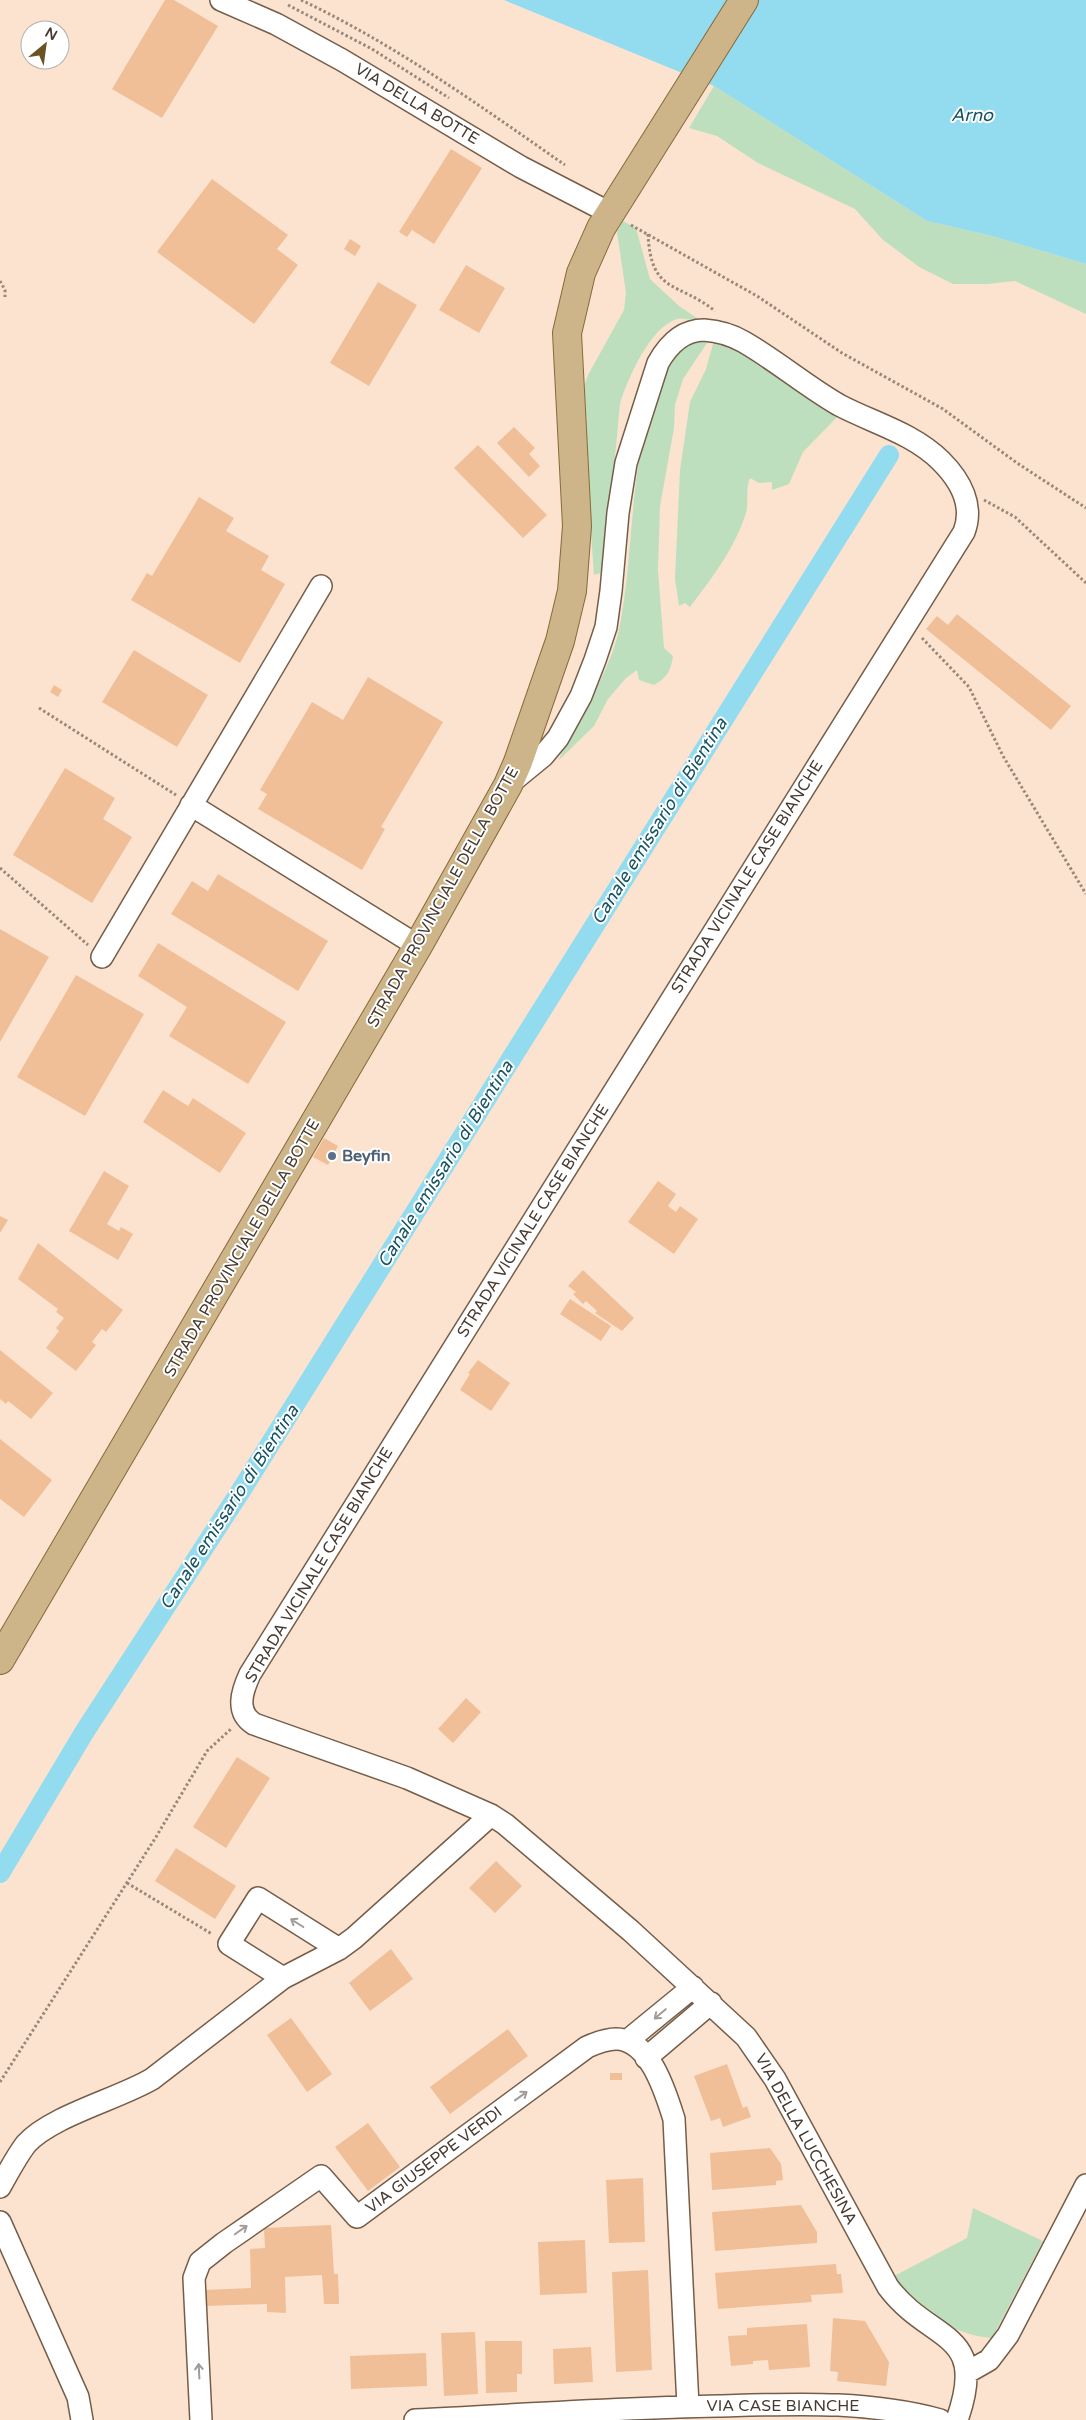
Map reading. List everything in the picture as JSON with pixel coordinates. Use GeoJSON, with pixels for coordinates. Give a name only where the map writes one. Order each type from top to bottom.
{"type":"FeatureCollection","features":[{"type":"Feature","properties":{"kind":"main road","name":"STRADA PROVINCIALE DELLA BOTTE"},"geometry":{"type":"LineString","coordinates":[[0,1660],[418,946],[508,785],[560,640],[572,591],[577,526],[567,333],[581,272],[610,213],[744,0]]}},
{"type":"Feature","properties":{"kind":"street","name":"VIA DELLA BOTTE"},"geometry":{"type":"LineString","coordinates":[[221,0],[276,24],[342,60],[521,168],[610,213]]}},
{"type":"Feature","properties":{"kind":"street"},"geometry":{"type":"LineString","coordinates":[[508,785],[542,756],[558,738],[581,696],[595,660],[606,627],[618,513],[626,463],[658,363],[664,352],[682,335],[704,330],[731,336],[841,406],[912,440],[941,461],[951,473],[967,502]]}},
{"type":"Feature","properties":{"kind":"street","name":"STRADA VICINALE CASE BIANCHE"},"geometry":{"type":"LineString","coordinates":[[246,1716],[242,1702],[245,1685],[250,1674],[964,532],[968,520],[967,502]]}},
{"type":"Feature","properties":{"kind":"street"},"geometry":{"type":"LineString","coordinates":[[102,957],[321,586]]}},
{"type":"Feature","properties":{"kind":"street"},"geometry":{"type":"LineString","coordinates":[[191,804],[418,946]]}},
{"type":"Feature","properties":{"kind":"street"},"geometry":{"type":"LineString","coordinates":[[0,2187],[26,2145],[38,2134],[80,2112],[134,2090],[152,2079],[283,1978],[338,1949],[369,1926],[491,1815],[407,1778],[254,1724],[246,1716]]}},
{"type":"Feature","properties":{"kind":"street","name":"VIA DELLA LUCCHESINA"},"geometry":{"type":"LineString","coordinates":[[491,1815],[526,1841],[711,2003],[746,2037],[768,2066],[888,2287],[915,2316],[950,2340],[963,2358],[968,2372]]}},
{"type":"Feature","properties":{"kind":"street"},"geometry":{"type":"LineString","coordinates":[[283,1978],[229,1944],[258,1898],[338,1949]]}},
{"type":"Feature","properties":{"kind":"street"},"geometry":{"type":"LineString","coordinates":[[688,2406],[675,2131],[664,2090],[646,2058],[627,2041],[693,1987]]}},
{"type":"Feature","properties":{"kind":"street"},"geometry":{"type":"LineString","coordinates":[[646,2058],[711,2003]]}},
{"type":"Feature","properties":{"kind":"street","name":"VIA GIUSEPPE VERDI"},"geometry":{"type":"LineString","coordinates":[[201,2420],[194,2278],[200,2262],[320,2176],[357,2217],[587,2048],[603,2041],[627,2041]]}},
{"type":"Feature","properties":{"kind":"street"},"geometry":{"type":"LineString","coordinates":[[957,2420],[966,2394],[968,2372],[989,2360],[1008,2335],[1086,2185]]}},
{"type":"Feature","properties":{"kind":"street"},"geometry":{"type":"LineString","coordinates":[[0,2222],[78,2397],[82,2420]]}},
{"type":"Feature","properties":{"kind":"street","name":"VIA CASE BIANCHE"},"geometry":{"type":"LineString","coordinates":[[415,2420],[688,2406],[822,2403],[900,2410],[940,2420]]}},
{"type":"Feature","properties":{"kind":"path"},"geometry":{"type":"LineString","coordinates":[[301,0],[348,22],[421,67],[490,111],[568,167]]}},
{"type":"Feature","properties":{"kind":"path"},"geometry":{"type":"LineString","coordinates":[[610,213],[757,296],[842,353],[944,409],[1016,463],[1086,508]]}},
{"type":"Feature","properties":{"kind":"path"},"geometry":{"type":"LineString","coordinates":[[648,233],[650,254],[662,279],[718,313]]}},
{"type":"Feature","properties":{"kind":"path"},"geometry":{"type":"LineString","coordinates":[[0,281],[5,290],[5,297]]}},
{"type":"Feature","properties":{"kind":"path"},"geometry":{"type":"LineString","coordinates":[[967,502],[976,499],[988,501],[1015,517],[1086,583]]}},
{"type":"Feature","properties":{"kind":"path"},"geometry":{"type":"LineString","coordinates":[[910,618],[922,639],[969,687],[1003,756],[1086,894]]}},
{"type":"Feature","properties":{"kind":"path"},"geometry":{"type":"LineString","coordinates":[[39,708],[191,804]]}},
{"type":"Feature","properties":{"kind":"path"},"geometry":{"type":"LineString","coordinates":[[0,868],[102,957]]}},
{"type":"Feature","properties":{"kind":"path"},"geometry":{"type":"LineString","coordinates":[[0,2082],[126,1883],[206,1751],[246,1716]]}},
{"type":"Feature","properties":{"kind":"path"},"geometry":{"type":"LineString","coordinates":[[126,1883],[229,1944]]}},
{"type":"Feature","properties":{"kind":"green space"},"geometry":{"type":"Polygon","coordinates":[[[714,86],[927,221],[992,236],[1086,264],[1086,314],[1015,281],[987,284],[953,284],[919,267],[882,239],[855,209],[758,163],[717,136],[689,128],[714,86]]]}},
{"type":"Feature","properties":{"kind":"green space"},"geometry":{"type":"Polygon","coordinates":[[[623,221],[636,228],[650,279],[679,306],[700,320],[677,319],[667,324],[649,343],[628,382],[620,404],[605,561],[600,573],[594,575],[581,395],[588,375],[624,310],[626,293],[617,232],[623,221]]]}},
{"type":"Feature","properties":{"kind":"green space"},"geometry":{"type":"Polygon","coordinates":[[[711,337],[683,379],[675,405],[674,428],[660,506],[658,570],[664,648],[673,656],[671,665],[668,673],[654,685],[639,680],[637,670],[626,678],[608,699],[594,726],[558,761],[601,680],[619,630],[625,594],[641,446],[662,376],[679,344],[711,337]]]}},
{"type":"Feature","properties":{"kind":"green space"},"geometry":{"type":"Polygon","coordinates":[[[718,339],[737,345],[842,412],[803,452],[789,484],[772,490],[772,482],[759,483],[750,478],[746,513],[736,538],[714,574],[690,607],[685,603],[679,606],[675,579],[680,470],[690,402],[706,369],[713,344],[718,339]]]}},
{"type":"Feature","properties":{"kind":"green space"},"geometry":{"type":"Polygon","coordinates":[[[973,2208],[1043,2241],[992,2338],[963,2332],[936,2319],[912,2300],[894,2276],[967,2238],[973,2208]]]}},
{"type":"Feature","properties":{"kind":"water","name":"Arno"},"geometry":{"type":"Polygon","coordinates":[[[504,0],[1086,0],[1086,264],[992,236],[927,221],[714,86],[504,0]]]}},
{"type":"Feature","properties":{"kind":"building"},"geometry":{"type":"Polygon","coordinates":[[[165,0],[174,0],[218,26],[162,118],[112,89],[165,0]]]}},
{"type":"Feature","properties":{"kind":"building"},"geometry":{"type":"Polygon","coordinates":[[[451,149],[482,168],[434,244],[412,230],[407,237],[399,232],[451,149]]]}},
{"type":"Feature","properties":{"kind":"building"},"geometry":{"type":"Polygon","coordinates":[[[212,179],[288,235],[277,249],[298,265],[254,324],[157,252],[212,179]]]}},
{"type":"Feature","properties":{"kind":"building"},"geometry":{"type":"Polygon","coordinates":[[[350,239],[361,246],[355,256],[344,249],[350,239]]]}},
{"type":"Feature","properties":{"kind":"building"},"geometry":{"type":"Polygon","coordinates":[[[466,265],[505,288],[479,333],[439,310],[466,265]]]}},
{"type":"Feature","properties":{"kind":"building"},"geometry":{"type":"Polygon","coordinates":[[[378,282],[417,305],[369,386],[330,363],[378,282]]]}},
{"type":"Feature","properties":{"kind":"building"},"geometry":{"type":"Polygon","coordinates":[[[514,427],[535,448],[529,454],[540,466],[529,477],[497,443],[514,427]]]}},
{"type":"Feature","properties":{"kind":"building"},"geometry":{"type":"Polygon","coordinates":[[[478,445],[547,515],[523,538],[454,468],[478,445]]]}},
{"type":"Feature","properties":{"kind":"building"},"geometry":{"type":"Polygon","coordinates":[[[199,497],[234,518],[226,531],[269,556],[261,570],[285,584],[240,663],[131,600],[147,573],[152,576],[199,497]]]}},
{"type":"Feature","properties":{"kind":"building"},"geometry":{"type":"Polygon","coordinates":[[[957,614],[1071,706],[1051,730],[926,629],[937,616],[948,625],[957,614]]]}},
{"type":"Feature","properties":{"kind":"building"},"geometry":{"type":"Polygon","coordinates":[[[134,650],[208,695],[177,747],[102,702],[134,650]]]}},
{"type":"Feature","properties":{"kind":"building"},"geometry":{"type":"Polygon","coordinates":[[[368,677],[443,722],[381,827],[385,829],[362,870],[258,809],[267,794],[260,790],[312,702],[343,720],[368,677]]]}},
{"type":"Feature","properties":{"kind":"building"},"geometry":{"type":"Polygon","coordinates":[[[54,685],[62,690],[58,697],[50,692],[54,685]]]}},
{"type":"Feature","properties":{"kind":"building"},"geometry":{"type":"Polygon","coordinates":[[[65,768],[115,798],[103,819],[132,837],[92,903],[13,855],[65,768]]]}},
{"type":"Feature","properties":{"kind":"building"},"geometry":{"type":"Polygon","coordinates":[[[218,874],[328,941],[298,991],[171,914],[192,881],[208,891],[218,874]]]}},
{"type":"Feature","properties":{"kind":"building"},"geometry":{"type":"Polygon","coordinates":[[[0,929],[49,957],[0,1042],[0,929]]]}},
{"type":"Feature","properties":{"kind":"building"},"geometry":{"type":"Polygon","coordinates":[[[158,943],[286,1022],[248,1084],[169,1036],[187,1007],[138,976],[158,943]]]}},
{"type":"Feature","properties":{"kind":"building"},"geometry":{"type":"Polygon","coordinates":[[[76,975],[144,1014],[85,1116],[17,1077],[76,975]]]}},
{"type":"Feature","properties":{"kind":"building"},"geometry":{"type":"Polygon","coordinates":[[[163,1090],[188,1106],[193,1098],[246,1133],[220,1173],[143,1122],[163,1090]]]}},
{"type":"Feature","properties":{"kind":"building"},"geometry":{"type":"Polygon","coordinates":[[[324,1138],[338,1146],[328,1165],[313,1157],[324,1138]]]}},
{"type":"Feature","properties":{"kind":"building"},"geometry":{"type":"Polygon","coordinates":[[[104,1171],[129,1186],[107,1224],[119,1231],[121,1227],[133,1234],[118,1260],[69,1231],[104,1171]]]}},
{"type":"Feature","properties":{"kind":"building"},"geometry":{"type":"Polygon","coordinates":[[[658,1181],[676,1194],[668,1206],[676,1212],[680,1206],[698,1219],[674,1254],[628,1222],[658,1181]]]}},
{"type":"Feature","properties":{"kind":"building"},"geometry":{"type":"Polygon","coordinates":[[[0,1216],[8,1220],[0,1233],[0,1216]]]}},
{"type":"Feature","properties":{"kind":"building"},"geometry":{"type":"Polygon","coordinates":[[[38,1243],[123,1310],[106,1332],[102,1329],[92,1342],[96,1345],[76,1371],[46,1348],[59,1331],[56,1328],[64,1318],[56,1312],[58,1309],[18,1279],[38,1243]]]}},
{"type":"Feature","properties":{"kind":"building"},"geometry":{"type":"Polygon","coordinates":[[[583,1270],[634,1318],[622,1331],[595,1313],[597,1311],[586,1301],[583,1304],[573,1294],[576,1292],[568,1286],[583,1270]]]}},
{"type":"Feature","properties":{"kind":"building"},"geometry":{"type":"Polygon","coordinates":[[[570,1299],[611,1326],[601,1341],[560,1314],[570,1299]]]}},
{"type":"Feature","properties":{"kind":"building"},"geometry":{"type":"Polygon","coordinates":[[[0,1350],[53,1393],[31,1419],[8,1401],[6,1404],[0,1399],[0,1350]]]}},
{"type":"Feature","properties":{"kind":"building"},"geometry":{"type":"Polygon","coordinates":[[[478,1360],[510,1383],[491,1411],[460,1390],[470,1374],[468,1373],[478,1360]]]}},
{"type":"Feature","properties":{"kind":"building"},"geometry":{"type":"Polygon","coordinates":[[[0,1439],[52,1480],[24,1517],[0,1499],[0,1439]]]}},
{"type":"Feature","properties":{"kind":"building"},"geometry":{"type":"Polygon","coordinates":[[[466,1698],[481,1712],[453,1743],[438,1729],[466,1698]]]}},
{"type":"Feature","properties":{"kind":"building"},"geometry":{"type":"Polygon","coordinates":[[[237,1757],[270,1778],[226,1848],[193,1827],[237,1757]]]}},
{"type":"Feature","properties":{"kind":"building"},"geometry":{"type":"Polygon","coordinates":[[[176,1848],[236,1886],[215,1919],[155,1881],[176,1848]]]}},
{"type":"Feature","properties":{"kind":"building"},"geometry":{"type":"Polygon","coordinates":[[[496,1861],[522,1886],[495,1913],[469,1888],[496,1861]]]}},
{"type":"Feature","properties":{"kind":"building"},"geometry":{"type":"Polygon","coordinates":[[[391,1949],[413,1979],[370,2011],[349,1983],[391,1949]]]}},
{"type":"Feature","properties":{"kind":"building"},"geometry":{"type":"Polygon","coordinates":[[[291,2018],[332,2074],[307,2092],[267,2035],[291,2018]]]}},
{"type":"Feature","properties":{"kind":"building"},"geometry":{"type":"Polygon","coordinates":[[[508,2029],[528,2056],[450,2114],[430,2087],[508,2029]]]}},
{"type":"Feature","properties":{"kind":"building"},"geometry":{"type":"Polygon","coordinates":[[[727,2064],[743,2108],[747,2106],[751,2117],[723,2127],[720,2118],[711,2121],[694,2076],[727,2064]]]}},
{"type":"Feature","properties":{"kind":"building"},"geometry":{"type":"Polygon","coordinates":[[[610,2073],[622,2073],[622,2080],[610,2080],[610,2073]]]}},
{"type":"Feature","properties":{"kind":"building"},"geometry":{"type":"Polygon","coordinates":[[[368,2123],[400,2167],[368,2191],[335,2147],[368,2123]]]}},
{"type":"Feature","properties":{"kind":"building"},"geometry":{"type":"Polygon","coordinates":[[[770,2148],[781,2164],[783,2180],[776,2181],[776,2185],[712,2190],[710,2153],[770,2148]]]}},
{"type":"Feature","properties":{"kind":"building"},"geometry":{"type":"Polygon","coordinates":[[[643,2178],[645,2242],[609,2243],[606,2180],[643,2178]]]}},
{"type":"Feature","properties":{"kind":"building"},"geometry":{"type":"Polygon","coordinates":[[[801,2205],[817,2232],[817,2243],[715,2251],[712,2212],[801,2205]]]}},
{"type":"Feature","properties":{"kind":"building"},"geometry":{"type":"Polygon","coordinates":[[[331,2225],[334,2274],[338,2274],[339,2304],[324,2304],[322,2275],[285,2277],[286,2313],[267,2312],[267,2304],[204,2306],[204,2290],[251,2288],[250,2249],[265,2248],[264,2228],[331,2225]]]}},
{"type":"Feature","properties":{"kind":"building"},"geometry":{"type":"Polygon","coordinates":[[[585,2240],[587,2293],[540,2295],[538,2242],[585,2240]]]}},
{"type":"Feature","properties":{"kind":"building"},"geometry":{"type":"Polygon","coordinates":[[[836,2264],[837,2274],[841,2274],[843,2293],[811,2295],[812,2302],[718,2309],[715,2273],[836,2264]]]}},
{"type":"Feature","properties":{"kind":"building"},"geometry":{"type":"Polygon","coordinates":[[[648,2270],[652,2370],[616,2372],[612,2272],[648,2270]]]}},
{"type":"Feature","properties":{"kind":"building"},"geometry":{"type":"Polygon","coordinates":[[[833,2318],[865,2321],[889,2362],[886,2386],[837,2381],[838,2372],[830,2371],[833,2318]]]}},
{"type":"Feature","properties":{"kind":"building"},"geometry":{"type":"Polygon","coordinates":[[[807,2324],[810,2367],[769,2370],[768,2360],[753,2361],[753,2364],[731,2366],[728,2336],[747,2335],[747,2328],[807,2324]]]}},
{"type":"Feature","properties":{"kind":"building"},"geometry":{"type":"Polygon","coordinates":[[[475,2332],[478,2394],[444,2396],[441,2333],[475,2332]]]}},
{"type":"Feature","properties":{"kind":"building"},"geometry":{"type":"Polygon","coordinates":[[[485,2341],[522,2341],[522,2374],[517,2374],[517,2392],[486,2393],[485,2341]]]}},
{"type":"Feature","properties":{"kind":"building"},"geometry":{"type":"Polygon","coordinates":[[[591,2347],[593,2382],[554,2384],[553,2349],[591,2347]]]}},
{"type":"Feature","properties":{"kind":"building"},"geometry":{"type":"Polygon","coordinates":[[[426,2353],[427,2386],[351,2389],[350,2356],[426,2353]]]}},
{"type":"Feature","properties":{"kind":"waterway","name":"Canale emissario di Bientina"},"geometry":{"type":"LineString","coordinates":[[0,1873],[85,1731],[242,1489],[889,455]]}},
{"type":"Feature","properties":{"kind":"place","name":"Beyfin"},"geometry":{"type":"Point","coordinates":[332,1156]}}]}
